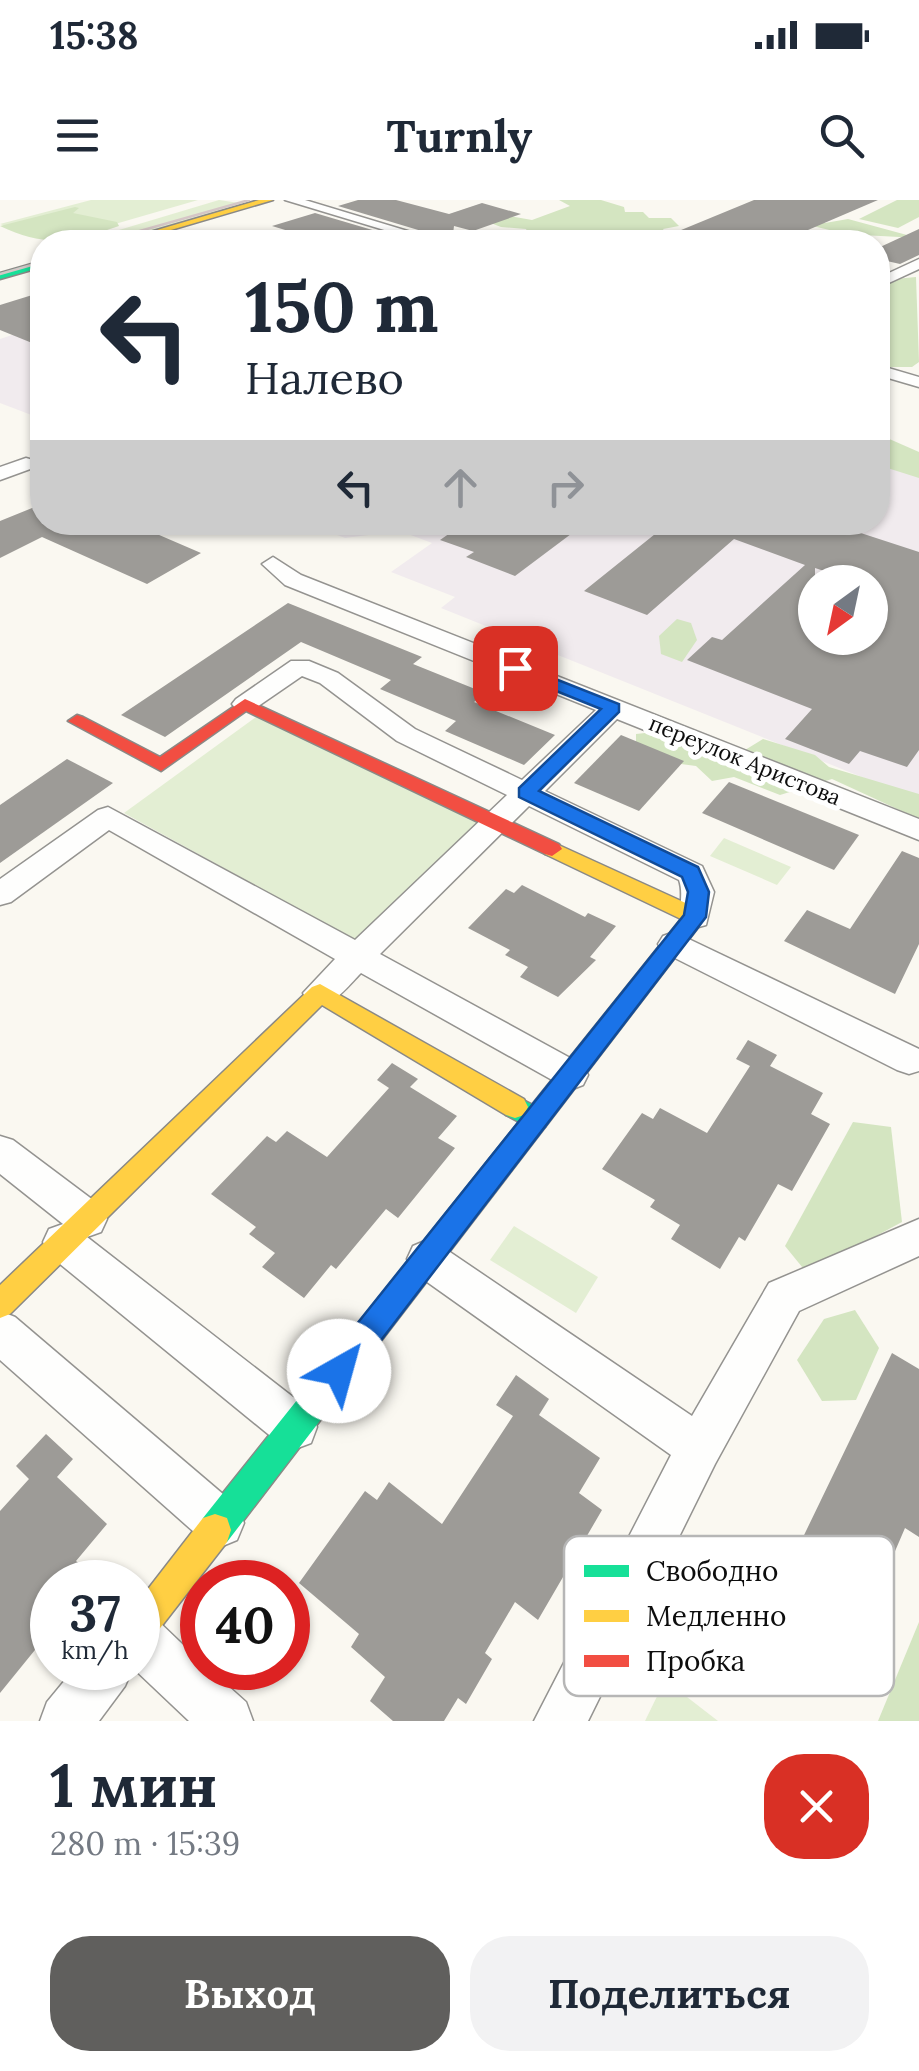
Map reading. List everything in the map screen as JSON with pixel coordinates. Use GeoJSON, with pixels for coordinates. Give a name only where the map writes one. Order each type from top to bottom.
{"type":"FeatureCollection","features":[{"type":"Feature","properties":{"kind":"street"},"geometry":{"type":"LineString","coordinates":[[163,230],[269,200]]}},
{"type":"Feature","properties":{"kind":"street"},"geometry":{"type":"LineString","coordinates":[[291,200],[395,230]]}},
{"type":"Feature","properties":{"kind":"street"},"geometry":{"type":"LineString","coordinates":[[890,278],[919,263]]}},
{"type":"Feature","properties":{"kind":"street"},"geometry":{"type":"LineString","coordinates":[[0,276],[30,267]]}},
{"type":"Feature","properties":{"kind":"street"},"geometry":{"type":"LineString","coordinates":[[890,374],[919,382]]}},
{"type":"Feature","properties":{"kind":"street"},"geometry":{"type":"LineString","coordinates":[[0,474],[26,464]]}},
{"type":"Feature","properties":{"kind":"street","name":"переулок Аристова"},"geometry":{"type":"LineString","coordinates":[[283,572],[919,830]]}},
{"type":"Feature","properties":{"kind":"street"},"geometry":{"type":"LineString","coordinates":[[77,721],[160,765],[300,666],[330,678],[406,736],[691,872],[698,892],[695,917],[160,1601]]}},
{"type":"Feature","properties":{"kind":"street"},"geometry":{"type":"LineString","coordinates":[[245,704],[695,917]]}},
{"type":"Feature","properties":{"kind":"street"},"geometry":{"type":"LineString","coordinates":[[0,1304],[613,708]]}},
{"type":"Feature","properties":{"kind":"street"},"geometry":{"type":"LineString","coordinates":[[0,894],[108,817],[570,1076]]}},
{"type":"Feature","properties":{"kind":"street"},"geometry":{"type":"LineString","coordinates":[[674,944],[909,1060]]}},
{"type":"Feature","properties":{"kind":"street"},"geometry":{"type":"LineString","coordinates":[[320,992],[536,1119]]}},
{"type":"Feature","properties":{"kind":"street"},"geometry":{"type":"LineString","coordinates":[[0,1152],[75,1231],[295,1427]]}},
{"type":"Feature","properties":{"kind":"street"},"geometry":{"type":"LineString","coordinates":[[654,1536],[784,1297],[919,1237]]}},
{"type":"Feature","properties":{"kind":"street"},"geometry":{"type":"LineString","coordinates":[[427,1259],[699,1448]]}},
{"type":"Feature","properties":{"kind":"street"},"geometry":{"type":"LineString","coordinates":[[0,1332],[220,1524]]}},
{"type":"Feature","properties":{"kind":"street"},"geometry":{"type":"LineString","coordinates":[[160,1658],[227,1721]]}},
{"type":"Feature","properties":{"kind":"street"},"geometry":{"type":"LineString","coordinates":[[66,1721],[91,1690]]}},
{"type":"Feature","properties":{"kind":"street"},"geometry":{"type":"LineString","coordinates":[[560,1721],[573,1696]]}},
{"type":"Feature","properties":{"kind":"shaded area"},"geometry":{"type":"Polygon","coordinates":[[[30,329],[30,414],[0,403],[0,339],[30,329]]]}},
{"type":"Feature","properties":{"kind":"shaded area"},"geometry":{"type":"Polygon","coordinates":[[[890,466],[919,474],[919,800],[441,608],[455,597],[391,572],[432,543],[411,535],[890,535],[890,466]]]}},
{"type":"Feature","properties":{"kind":"green space"},"geometry":{"type":"Polygon","coordinates":[[[91,200],[198,200],[94,230],[30,230],[30,234],[0,224],[91,200]]]}},
{"type":"Feature","properties":{"kind":"green space"},"geometry":{"type":"Polygon","coordinates":[[[219,200],[246,204],[156,230],[119,230],[219,200]]]}},
{"type":"Feature","properties":{"kind":"green space"},"geometry":{"type":"Polygon","coordinates":[[[559,200],[601,200],[624,207],[625,212],[671,218],[679,226],[664,230],[526,230],[483,220],[493,213],[532,220],[570,206],[559,200]]]}},
{"type":"Feature","properties":{"kind":"green space"},"geometry":{"type":"Polygon","coordinates":[[[897,200],[919,200],[919,217],[898,228],[859,219],[897,200]]]}},
{"type":"Feature","properties":{"kind":"green space"},"geometry":{"type":"Polygon","coordinates":[[[75,207],[79,208],[73,213],[117,222],[119,226],[106,230],[30,230],[30,237],[0,226],[75,207]]]}},
{"type":"Feature","properties":{"kind":"green space"},"geometry":{"type":"Polygon","coordinates":[[[848,219],[889,230],[829,230],[796,222],[848,219]]]}},
{"type":"Feature","properties":{"kind":"green space"},"geometry":{"type":"Polygon","coordinates":[[[890,230],[918,238],[890,236],[890,230]]]}},
{"type":"Feature","properties":{"kind":"green space"},"geometry":{"type":"Polygon","coordinates":[[[890,277],[916,277],[919,362],[912,367],[890,367],[890,277]]]}},
{"type":"Feature","properties":{"kind":"green space"},"geometry":{"type":"Polygon","coordinates":[[[890,439],[919,452],[919,478],[890,469],[890,439]]]}},
{"type":"Feature","properties":{"kind":"green space"},"geometry":{"type":"Polygon","coordinates":[[[677,619],[691,623],[697,640],[682,662],[661,654],[659,636],[677,619]]]}},
{"type":"Feature","properties":{"kind":"green space"},"geometry":{"type":"Polygon","coordinates":[[[256,717],[480,823],[356,941],[124,813],[256,717]]]}},
{"type":"Feature","properties":{"kind":"green space"},"geometry":{"type":"Polygon","coordinates":[[[672,730],[732,758],[763,739],[815,755],[829,767],[919,794],[919,819],[832,779],[780,795],[734,777],[712,781],[696,766],[636,758],[636,734],[672,730]]]}},
{"type":"Feature","properties":{"kind":"green space"},"geometry":{"type":"Polygon","coordinates":[[[724,838],[791,867],[777,885],[710,856],[724,838]]]}},
{"type":"Feature","properties":{"kind":"green space"},"geometry":{"type":"Polygon","coordinates":[[[853,1122],[891,1127],[902,1222],[807,1273],[785,1246],[853,1122]]]}},
{"type":"Feature","properties":{"kind":"green space"},"geometry":{"type":"Polygon","coordinates":[[[514,1226],[598,1277],[576,1313],[490,1260],[514,1226]]]}},
{"type":"Feature","properties":{"kind":"green space"},"geometry":{"type":"Polygon","coordinates":[[[855,1310],[879,1348],[856,1400],[822,1401],[797,1360],[824,1319],[855,1310]]]}},
{"type":"Feature","properties":{"kind":"green space"},"geometry":{"type":"Polygon","coordinates":[[[919,1622],[919,1721],[878,1721],[888,1696],[894,1696],[894,1682],[919,1622]]]}},
{"type":"Feature","properties":{"kind":"green space"},"geometry":{"type":"Polygon","coordinates":[[[657,1696],[686,1696],[718,1721],[645,1721],[657,1696]]]}},
{"type":"Feature","properties":{"kind":"building"},"geometry":{"type":"Polygon","coordinates":[[[358,200],[396,200],[449,214],[482,203],[521,214],[476,230],[454,226],[454,230],[418,230],[338,206],[358,200]]]}},
{"type":"Feature","properties":{"kind":"building"},"geometry":{"type":"Polygon","coordinates":[[[754,200],[878,200],[808,230],[681,230],[754,200]]]}},
{"type":"Feature","properties":{"kind":"building"},"geometry":{"type":"Polygon","coordinates":[[[315,213],[372,230],[285,230],[272,226],[315,213]]]}},
{"type":"Feature","properties":{"kind":"building"},"geometry":{"type":"Polygon","coordinates":[[[919,229],[919,255],[900,264],[890,262],[890,242],[919,229]]]}},
{"type":"Feature","properties":{"kind":"building"},"geometry":{"type":"Polygon","coordinates":[[[30,296],[30,342],[0,330],[0,305],[30,296]]]}},
{"type":"Feature","properties":{"kind":"building"},"geometry":{"type":"Polygon","coordinates":[[[30,509],[30,535],[159,535],[201,553],[147,584],[42,537],[0,558],[0,521],[30,509]]]}},
{"type":"Feature","properties":{"kind":"building"},"geometry":{"type":"Polygon","coordinates":[[[447,535],[570,535],[515,576],[466,557],[474,552],[440,540],[447,535]]]}},
{"type":"Feature","properties":{"kind":"building"},"geometry":{"type":"Polygon","coordinates":[[[654,535],[867,535],[919,552],[919,750],[907,767],[860,751],[849,764],[785,739],[812,709],[687,660],[712,637],[722,640],[798,571],[798,655],[888,655],[888,565],[805,565],[734,539],[647,615],[584,591],[654,535]]]}},
{"type":"Feature","properties":{"kind":"building"},"geometry":{"type":"Polygon","coordinates":[[[288,603],[422,657],[413,664],[485,693],[474,702],[555,735],[524,765],[445,731],[456,721],[380,689],[391,680],[301,642],[165,737],[121,715],[288,603]]]}},
{"type":"Feature","properties":{"kind":"building"},"geometry":{"type":"Polygon","coordinates":[[[621,735],[684,761],[639,811],[574,783],[621,735]]]}},
{"type":"Feature","properties":{"kind":"building"},"geometry":{"type":"Polygon","coordinates":[[[67,759],[113,783],[0,863],[0,805],[67,759]]]}},
{"type":"Feature","properties":{"kind":"building"},"geometry":{"type":"Polygon","coordinates":[[[729,782],[859,835],[834,870],[702,813],[729,782]]]}},
{"type":"Feature","properties":{"kind":"building"},"geometry":{"type":"Polygon","coordinates":[[[902,851],[919,858],[919,944],[895,994],[784,941],[807,910],[850,929],[902,851]]]}},
{"type":"Feature","properties":{"kind":"building"},"geometry":{"type":"Polygon","coordinates":[[[522,885],[585,917],[588,913],[616,926],[590,957],[596,960],[558,997],[520,977],[528,967],[505,955],[510,950],[468,928],[506,889],[514,893],[522,885]]]}},
{"type":"Feature","properties":{"kind":"building"},"geometry":{"type":"Polygon","coordinates":[[[748,1040],[777,1055],[770,1066],[823,1093],[811,1114],[830,1124],[792,1191],[778,1184],[745,1241],[739,1237],[720,1269],[671,1239],[680,1225],[650,1207],[655,1200],[602,1169],[642,1113],[653,1119],[660,1108],[707,1133],[750,1066],[736,1059],[748,1040]]]}},
{"type":"Feature","properties":{"kind":"building"},"geometry":{"type":"Polygon","coordinates":[[[392,1063],[418,1079],[410,1087],[457,1116],[438,1138],[455,1148],[398,1218],[386,1209],[336,1269],[331,1265],[304,1298],[262,1267],[275,1253],[249,1234],[256,1227],[211,1194],[267,1136],[276,1142],[287,1131],[327,1157],[389,1088],[377,1080],[392,1063]]]}},
{"type":"Feature","properties":{"kind":"building"},"geometry":{"type":"Polygon","coordinates":[[[892,1353],[919,1369],[919,1537],[905,1528],[894,1554],[894,1536],[804,1536],[892,1353]]]}},
{"type":"Feature","properties":{"kind":"building"},"geometry":{"type":"Polygon","coordinates":[[[516,1375],[549,1399],[539,1415],[600,1458],[579,1493],[602,1510],[587,1536],[564,1536],[564,1575],[538,1620],[515,1602],[485,1653],[492,1659],[466,1704],[458,1698],[444,1721],[393,1721],[370,1701],[385,1677],[351,1647],[359,1634],[310,1592],[310,1568],[365,1491],[377,1500],[389,1482],[442,1524],[513,1416],[496,1405],[516,1375]]]}},
{"type":"Feature","properties":{"kind":"building"},"geometry":{"type":"Polygon","coordinates":[[[46,1434],[73,1459],[57,1477],[107,1524],[77,1560],[30,1560],[30,1656],[0,1693],[0,1511],[29,1479],[16,1466],[46,1434]]]}},
{"type":"Feature","properties":{"kind":"tram line"},"geometry":{"type":"LineString","coordinates":[[143,230],[249,200]]}},
{"type":"Feature","properties":{"kind":"tram line"},"geometry":{"type":"LineString","coordinates":[[0,274],[30,265]]}},
{"type":"Feature","properties":{"kind":"traffic: fast"},"geometry":{"type":"LineString","coordinates":[[0,276],[30,267]]}},
{"type":"Feature","properties":{"kind":"traffic: fast"},"geometry":{"type":"LineString","coordinates":[[215,1530],[536,1119],[515,1107]]}},
{"type":"Feature","properties":{"kind":"traffic: slow"},"geometry":{"type":"LineString","coordinates":[[163,230],[269,200]]}},
{"type":"Feature","properties":{"kind":"traffic: slow"},"geometry":{"type":"LineString","coordinates":[[536,1119],[695,917],[552,849]]}},
{"type":"Feature","properties":{"kind":"traffic: slow"},"geometry":{"type":"LineString","coordinates":[[0,1304],[320,993],[515,1107]]}},
{"type":"Feature","properties":{"kind":"traffic: slow"},"geometry":{"type":"LineString","coordinates":[[160,1601],[215,1530]]}},
{"type":"Feature","properties":{"kind":"traffic: jam"},"geometry":{"type":"LineString","coordinates":[[77,721],[161,765],[245,704],[552,849]]}},
{"type":"Feature","properties":{"kind":"route"},"geometry":{"type":"LineString","coordinates":[[339,1371],[695,917],[698,892],[691,872],[526,793],[613,708],[515,668]]}}]}
